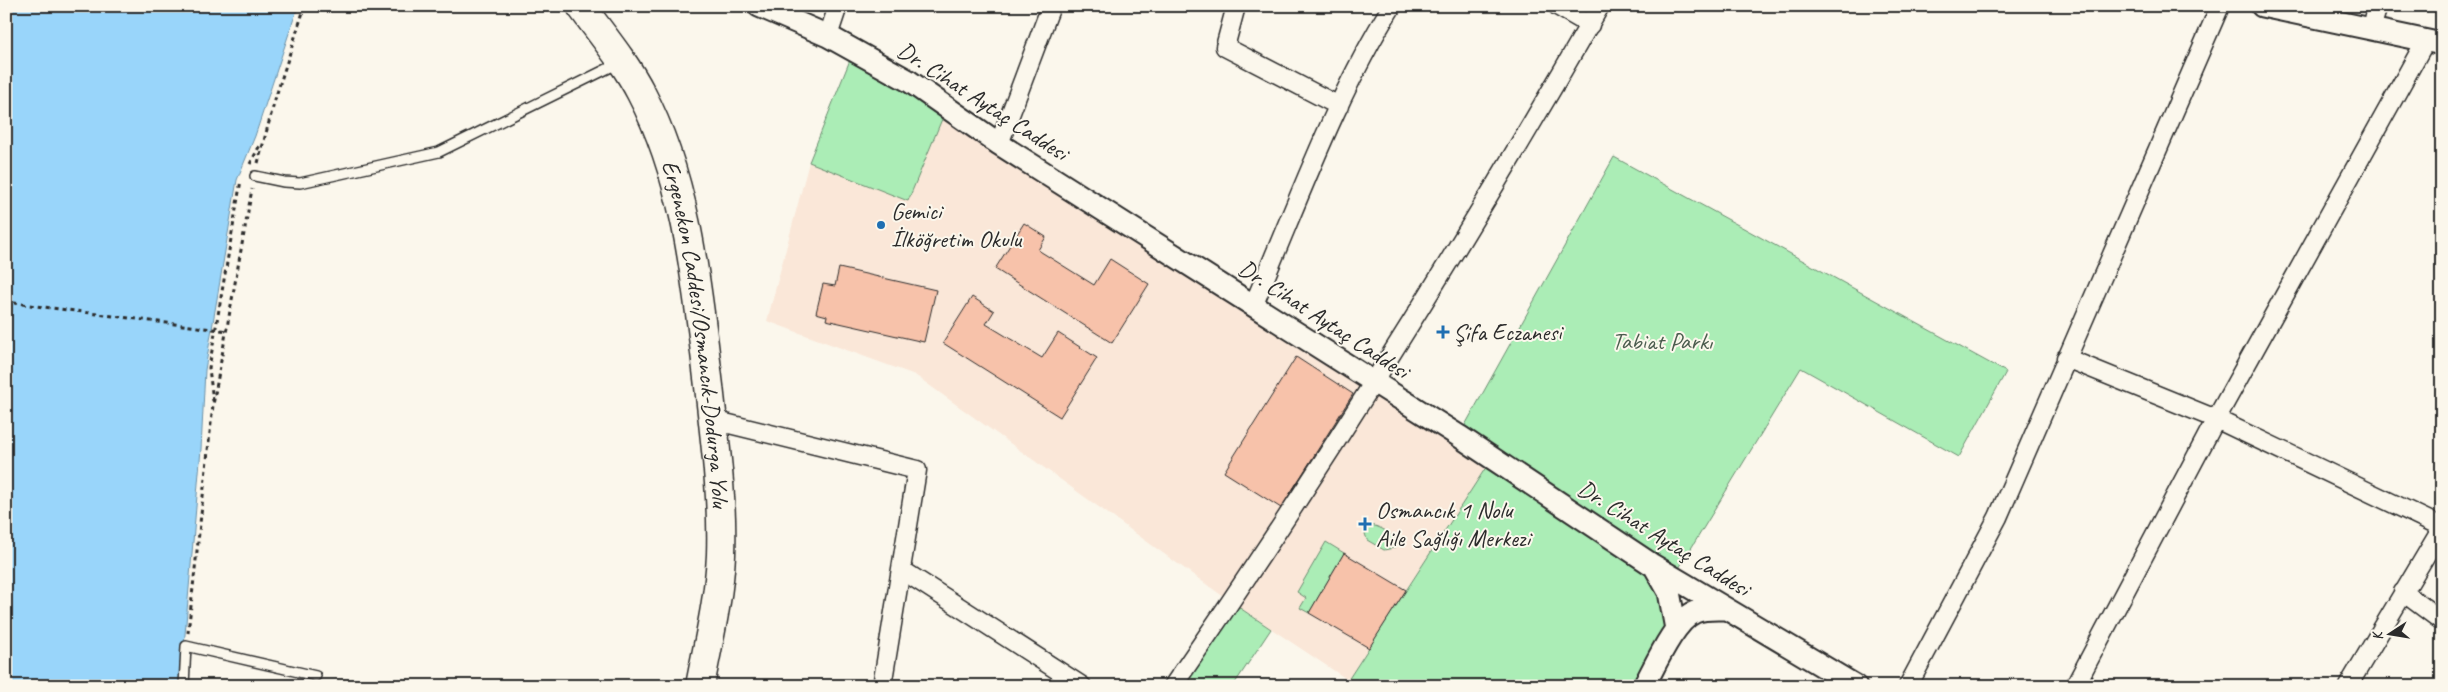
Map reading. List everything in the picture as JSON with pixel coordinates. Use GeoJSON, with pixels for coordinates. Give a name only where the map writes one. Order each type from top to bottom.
{"type":"FeatureCollection","features":[{"type":"Feature","properties":{"kind":"main road","name":"Ergenekon Caddesi/Osmancık-Dodurga Yolu"},"geometry":{"type":"LineString","coordinates":[[581,6],[622,61],[641,94],[656,128],[679,197],[691,250],[713,420],[719,484],[721,557],[700,686]]}},
{"type":"Feature","properties":{"kind":"street","name":"Dr. Cihat Aytaç Caddesi"},"geometry":{"type":"LineString","coordinates":[[759,6],[828,36],[909,81],[999,144],[1465,440],[1651,564],[1856,686]]}},
{"type":"Feature","properties":{"kind":"street"},"geometry":{"type":"LineString","coordinates":[[828,36],[838,6]]}},
{"type":"Feature","properties":{"kind":"street"},"geometry":{"type":"LineString","coordinates":[[999,144],[1051,6]]}},
{"type":"Feature","properties":{"kind":"street"},"geometry":{"type":"LineString","coordinates":[[1236,6],[1225,48],[1339,106]]}},
{"type":"Feature","properties":{"kind":"street"},"geometry":{"type":"LineString","coordinates":[[1254,306],[1339,106],[1371,40],[1392,6]]}},
{"type":"Feature","properties":{"kind":"street"},"geometry":{"type":"LineString","coordinates":[[1557,6],[1590,25]]}},
{"type":"Feature","properties":{"kind":"street"},"geometry":{"type":"LineString","coordinates":[[1173,686],[1236,594],[1373,383],[1534,121],[1600,6]]}},
{"type":"Feature","properties":{"kind":"street"},"geometry":{"type":"LineString","coordinates":[[1908,686],[1998,517],[2220,6]]}},
{"type":"Feature","properties":{"kind":"street"},"geometry":{"type":"LineString","coordinates":[[2075,686],[2216,420],[2434,42],[2262,6]]}},
{"type":"Feature","properties":{"kind":"street"},"geometry":{"type":"LineString","coordinates":[[2370,29],[2378,6]]}},
{"type":"Feature","properties":{"kind":"street"},"geometry":{"type":"LineString","coordinates":[[2066,358],[2216,420],[2442,527],[2348,686]]}},
{"type":"Feature","properties":{"kind":"street"},"geometry":{"type":"LineString","coordinates":[[713,420],[917,470],[882,686]]}},
{"type":"Feature","properties":{"kind":"street"},"geometry":{"type":"LineString","coordinates":[[1651,564],[1667,585],[1676,629]]}},
{"type":"Feature","properties":{"kind":"street"},"geometry":{"type":"LineString","coordinates":[[902,570],[1082,686]]}},
{"type":"Feature","properties":{"kind":"street"},"geometry":{"type":"LineString","coordinates":[[2403,592],[2442,621]]}},
{"type":"Feature","properties":{"kind":"street"},"geometry":{"type":"LineString","coordinates":[[1644,686],[1676,629],[1686,618],[1696,611],[1726,609]]}},
{"type":"Feature","properties":{"kind":"lane"},"geometry":{"type":"LineString","coordinates":[[255,176],[284,182],[300,182],[439,152],[622,61]]}},
{"type":"Feature","properties":{"kind":"lane"},"geometry":{"type":"LineString","coordinates":[[184,686],[186,646],[316,676]]}},
{"type":"Feature","properties":{"kind":"path"},"geometry":{"type":"LineString","coordinates":[[213,404],[209,368],[240,183],[263,140]]}},
{"type":"Feature","properties":{"kind":"path"},"geometry":{"type":"LineString","coordinates":[[6,302],[228,331],[213,404],[186,646]]}},
{"type":"Feature","properties":{"kind":"shaded area"},"geometry":{"type":"Polygon","coordinates":[[[854,50],[1492,458],[1348,680],[1231,602],[915,375],[767,321],[809,162],[854,50]]]}},
{"type":"Feature","properties":{"kind":"green space"},"geometry":{"type":"Polygon","coordinates":[[[854,50],[947,107],[908,201],[809,162],[854,50]]]}},
{"type":"Feature","properties":{"kind":"green space","name":"Tabiat Parkı"},"geometry":{"type":"Polygon","coordinates":[[[1614,157],[2006,372],[1959,457],[1801,368],[1673,578],[1673,608],[1642,686],[1356,686],[1348,680],[1492,458],[1459,436],[1614,157]]]}},
{"type":"Feature","properties":{"kind":"green space"},"geometry":{"type":"Polygon","coordinates":[[[1370,525],[1381,528],[1392,535],[1396,541],[1394,548],[1384,550],[1367,540],[1364,530],[1370,525]]]}},
{"type":"Feature","properties":{"kind":"green space"},"geometry":{"type":"Polygon","coordinates":[[[1326,542],[1344,553],[1309,613],[1300,608],[1306,598],[1297,592],[1326,542]]]}},
{"type":"Feature","properties":{"kind":"green space"},"geometry":{"type":"Polygon","coordinates":[[[1231,602],[1271,629],[1233,686],[1173,686],[1231,602]]]}},
{"type":"Feature","properties":{"kind":"water"},"geometry":{"type":"Polygon","coordinates":[[[6,6],[298,6],[255,136],[237,180],[205,370],[201,449],[184,646],[184,686],[6,686],[6,6]]]}},
{"type":"Feature","properties":{"kind":"building"},"geometry":{"type":"Polygon","coordinates":[[[1024,223],[1046,237],[1038,250],[1094,285],[1110,259],[1149,284],[1112,343],[995,269],[1024,223]]]}},
{"type":"Feature","properties":{"kind":"building"},"geometry":{"type":"Polygon","coordinates":[[[839,268],[936,290],[924,342],[826,320],[827,316],[816,313],[823,284],[835,286],[839,268]]]}},
{"type":"Feature","properties":{"kind":"building"},"geometry":{"type":"Polygon","coordinates":[[[972,297],[994,311],[986,324],[1042,358],[1058,333],[1097,358],[1060,417],[943,343],[972,297]]]}},
{"type":"Feature","properties":{"kind":"building"},"geometry":{"type":"Polygon","coordinates":[[[1296,357],[1353,394],[1281,508],[1224,472],[1296,357]]]}},
{"type":"Feature","properties":{"kind":"building"},"geometry":{"type":"Polygon","coordinates":[[[1344,553],[1406,590],[1369,648],[1309,613],[1344,553]]]}},
{"type":"Feature","properties":{"kind":"place","name":"Gemici İlköğretim Okulu"},"geometry":{"type":"Point","coordinates":[881,225]}},
{"type":"Feature","properties":{"kind":"place","name":"Şifa Eczanesi"},"geometry":{"type":"Point","coordinates":[1443,332]}},
{"type":"Feature","properties":{"kind":"place","name":"Osmancık 1 Nolu Aile Sağlığı Merkezi"},"geometry":{"type":"Point","coordinates":[1365,524]}}]}
